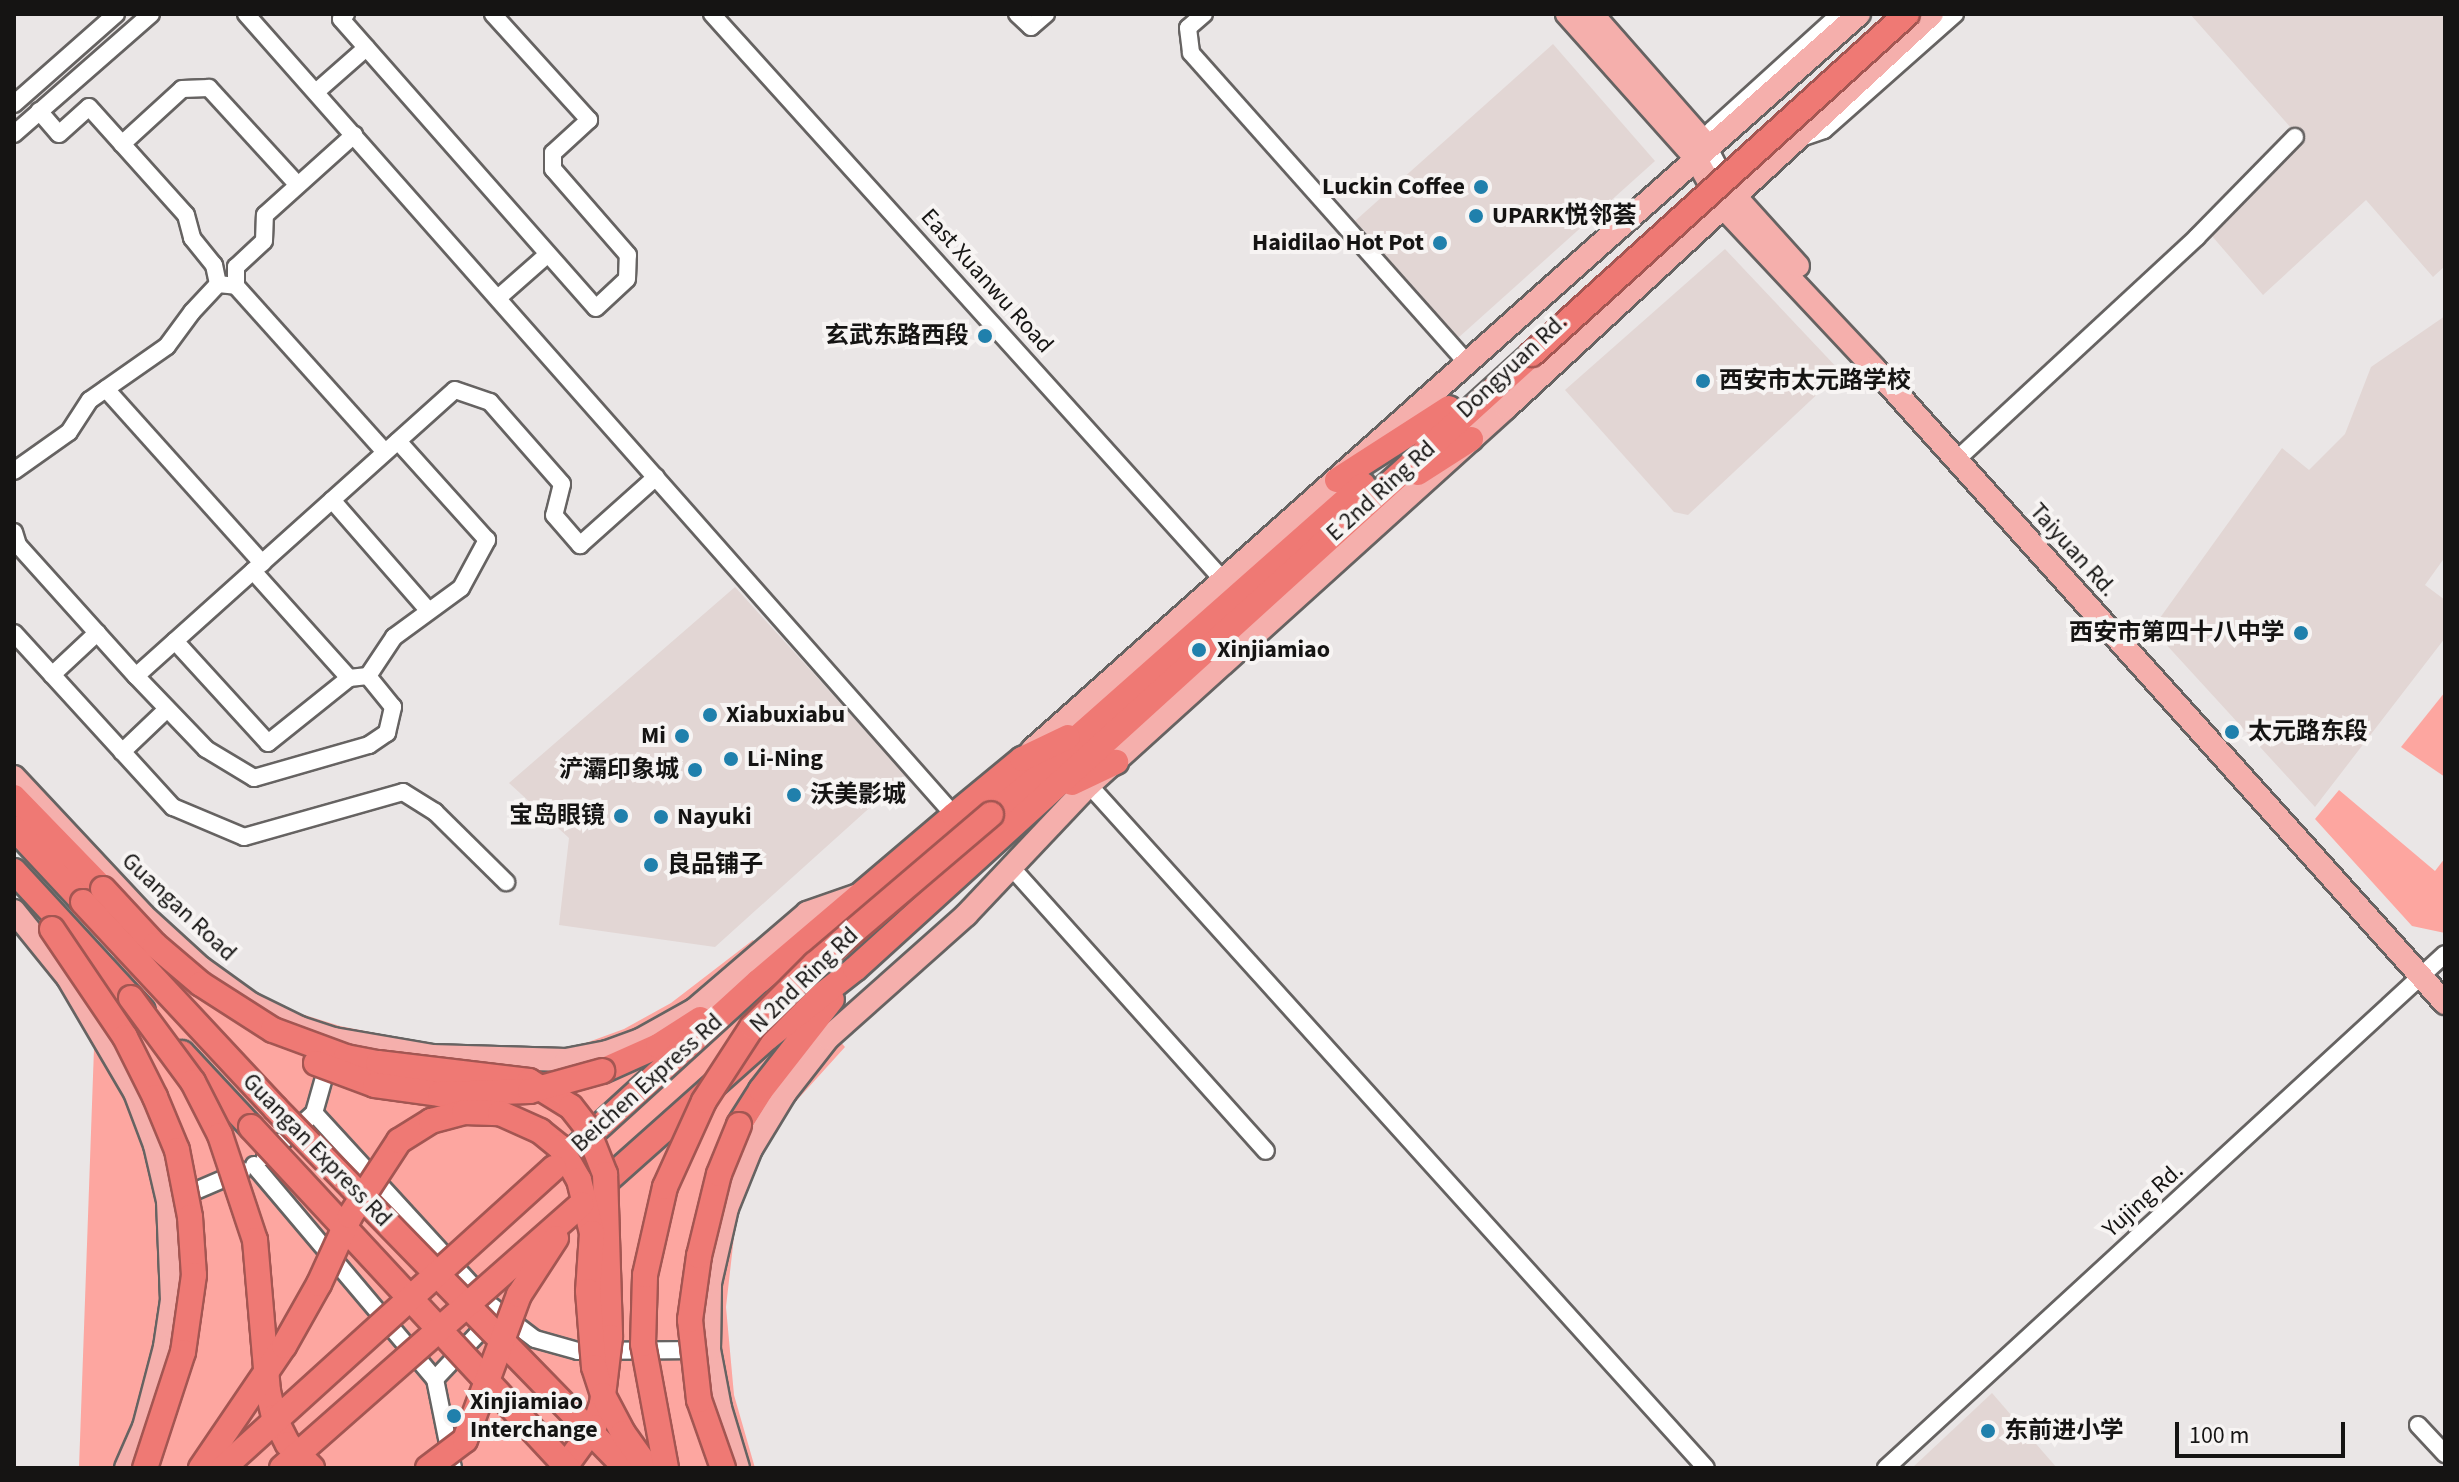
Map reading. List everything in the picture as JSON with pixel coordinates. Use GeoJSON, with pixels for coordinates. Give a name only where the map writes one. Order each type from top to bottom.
{"type":"FeatureCollection","features":[{"type":"Feature","properties":{"kind":"highway","name":"E 2nd Ring Rd"},"geometry":{"type":"LineString","coordinates":[[855,969],[1359,511],[1527,348],[1883,14]]}},
{"type":"Feature","properties":{"kind":"highway","name":"E 2nd Ring Rd"},"geometry":{"type":"LineString","coordinates":[[991,814],[1449,408],[1527,348],[1907,14]]}},
{"type":"Feature","properties":{"kind":"highway"},"geometry":{"type":"LineString","coordinates":[[1337,480],[1449,408]]}},
{"type":"Feature","properties":{"kind":"highway"},"geometry":{"type":"LineString","coordinates":[[1359,511],[1471,439]]}},
{"type":"Feature","properties":{"kind":"highway","name":"Beichen Express Rd"},"geometry":{"type":"LineString","coordinates":[[223,1468],[759,981],[1022,759],[1092,727]]}},
{"type":"Feature","properties":{"kind":"highway"},"geometry":{"type":"LineString","coordinates":[[1048,794],[1116,762]]}},
{"type":"Feature","properties":{"kind":"highway"},"geometry":{"type":"LineString","coordinates":[[14,797],[93,896],[201,984],[273,1030],[346,1057],[529,1081],[552,1092],[579,1116],[598,1149],[605,1174],[610,1337],[602,1404],[594,1427],[566,1468]]}},
{"type":"Feature","properties":{"kind":"highway","name":"N 2nd Ring Rd"},"geometry":{"type":"LineString","coordinates":[[666,1468],[643,1344],[645,1275],[665,1187],[704,1101],[752,1027],[815,964],[991,814]]}},
{"type":"Feature","properties":{"kind":"highway","name":"Guangan Express Rd"},"geometry":{"type":"LineString","coordinates":[[14,828],[93,896],[117,941],[626,1468]]}},
{"type":"Feature","properties":{"kind":"highway"},"geometry":{"type":"LineString","coordinates":[[14,874],[56,924],[125,1037],[177,1150],[190,1217],[194,1275],[183,1352],[145,1468]]}},
{"type":"Feature","properties":{"kind":"highway","name":"Guangan Express Rd"},"geometry":{"type":"LineString","coordinates":[[56,924],[131,998],[566,1468]]}},
{"type":"Feature","properties":{"kind":"highway"},"geometry":{"type":"LineString","coordinates":[[117,941],[245,1028],[299,1056],[375,1085],[440,1094],[530,1091],[602,1071],[658,1046],[759,981]]}},
{"type":"Feature","properties":{"kind":"highway","name":"Beichen Express Rd"},"geometry":{"type":"LineString","coordinates":[[282,1468],[767,1038],[855,969]]}},
{"type":"Feature","properties":{"kind":"highway","name":"N 2nd Ring Rd"},"geometry":{"type":"LineString","coordinates":[[723,1468],[699,1400],[690,1320],[702,1242],[719,1174],[739,1125],[761,1090],[855,969]]}},
{"type":"Feature","properties":{"kind":"highway"},"geometry":{"type":"LineString","coordinates":[[131,998],[193,1082],[220,1135],[255,1240],[268,1391],[274,1417],[288,1444],[312,1468]]}},
{"type":"Feature","properties":{"kind":"highway"},"geometry":{"type":"LineString","coordinates":[[201,1468],[284,1346],[319,1284],[350,1216],[399,1141],[431,1121],[464,1112],[500,1113],[540,1131],[560,1147],[579,1180],[592,1233],[588,1291],[594,1367],[603,1395],[623,1433],[648,1468]]}},
{"type":"Feature","properties":{"kind":"highway"},"geometry":{"type":"LineString","coordinates":[[428,1468],[465,1440],[519,1295],[581,1204]]}},
{"type":"Feature","properties":{"kind":"main road"},"geometry":{"type":"LineString","coordinates":[[1567,14],[1702,152]]}},
{"type":"Feature","properties":{"kind":"main road"},"geometry":{"type":"LineString","coordinates":[[1592,14],[1702,152],[1729,202]]}},
{"type":"Feature","properties":{"kind":"main road","name":"Dongyuan Rd."},"geometry":{"type":"LineString","coordinates":[[1022,759],[1859,14]]}},
{"type":"Feature","properties":{"kind":"main road","name":"Dongyuan Rd."},"geometry":{"type":"LineString","coordinates":[[738,1468],[720,1408],[709,1350],[710,1283],[727,1208],[751,1149],[785,1093],[828,1038],[966,915],[1089,785],[1471,439],[1932,14]]}},
{"type":"Feature","properties":{"kind":"main road","name":"Taiyuan Rd."},"geometry":{"type":"LineString","coordinates":[[1729,202],[1965,452],[2436,970],[2445,1003]]}},
{"type":"Feature","properties":{"kind":"main road","name":"Taiyuan Rd."},"geometry":{"type":"LineString","coordinates":[[1729,202],[1874,368],[2436,970]]}},
{"type":"Feature","properties":{"kind":"main road","name":"Guangan Road"},"geometry":{"type":"LineString","coordinates":[[14,777],[143,915],[201,968],[251,1004],[334,1039],[432,1056],[566,1060],[607,1052],[640,1040],[694,1010],[807,913],[862,894]]}},
{"type":"Feature","properties":{"kind":"main road"},"geometry":{"type":"LineString","coordinates":[[14,911],[68,978],[135,1092],[155,1145],[168,1201],[172,1300],[165,1347],[144,1427],[126,1468]]}},
{"type":"Feature","properties":{"kind":"street"},"geometry":{"type":"LineString","coordinates":[[14,104],[116,14]]}},
{"type":"Feature","properties":{"kind":"street"},"geometry":{"type":"LineString","coordinates":[[14,134],[151,14]]}},
{"type":"Feature","properties":{"kind":"street"},"geometry":{"type":"LineString","coordinates":[[246,14],[954,815]]}},
{"type":"Feature","properties":{"kind":"street"},"geometry":{"type":"LineString","coordinates":[[346,14],[341,19],[596,308],[627,279],[628,255],[553,169],[553,153],[589,120],[493,14]]}},
{"type":"Feature","properties":{"kind":"street","name":"East Xuanwu Road"},"geometry":{"type":"LineString","coordinates":[[712,14],[1224,581]]}},
{"type":"Feature","properties":{"kind":"street"},"geometry":{"type":"LineString","coordinates":[[1017,14],[1031,27],[1046,14]]}},
{"type":"Feature","properties":{"kind":"street"},"geometry":{"type":"LineString","coordinates":[[1204,14],[1188,28],[1191,53],[1467,363]]}},
{"type":"Feature","properties":{"kind":"street"},"geometry":{"type":"LineString","coordinates":[[1702,152],[1712,130],[1840,14]]}},
{"type":"Feature","properties":{"kind":"street"},"geometry":{"type":"LineString","coordinates":[[1796,139],[1824,130],[1955,14]]}},
{"type":"Feature","properties":{"kind":"street"},"geometry":{"type":"LineString","coordinates":[[316,92],[366,48]]}},
{"type":"Feature","properties":{"kind":"street"},"geometry":{"type":"LineString","coordinates":[[122,144],[182,89],[209,88],[297,184]]}},
{"type":"Feature","properties":{"kind":"street"},"geometry":{"type":"LineString","coordinates":[[39,111],[59,134],[89,107],[186,215],[192,238],[214,265],[218,284]]}},
{"type":"Feature","properties":{"kind":"street"},"geometry":{"type":"LineString","coordinates":[[236,286],[236,267],[264,241],[265,215],[354,135]]}},
{"type":"Feature","properties":{"kind":"street"},"geometry":{"type":"LineString","coordinates":[[1965,452],[2197,237],[2295,137]]}},
{"type":"Feature","properties":{"kind":"street"},"geometry":{"type":"LineString","coordinates":[[498,298],[547,255]]}},
{"type":"Feature","properties":{"kind":"street"},"geometry":{"type":"LineString","coordinates":[[214,265],[236,267]]}},
{"type":"Feature","properties":{"kind":"street"},"geometry":{"type":"LineString","coordinates":[[218,284],[236,286],[487,540],[461,588],[394,637],[368,676]]}},
{"type":"Feature","properties":{"kind":"street"},"geometry":{"type":"LineString","coordinates":[[14,471],[69,432],[90,400],[167,346],[218,284]]}},
{"type":"Feature","properties":{"kind":"street"},"geometry":{"type":"LineString","coordinates":[[106,389],[349,678]]}},
{"type":"Feature","properties":{"kind":"street"},"geometry":{"type":"LineString","coordinates":[[136,676],[455,390],[490,402],[562,484],[554,515],[580,545],[656,477]]}},
{"type":"Feature","properties":{"kind":"street"},"geometry":{"type":"LineString","coordinates":[[332,500],[429,611]]}},
{"type":"Feature","properties":{"kind":"street"},"geometry":{"type":"LineString","coordinates":[[14,532],[18,545],[206,749],[254,778],[369,745],[387,733],[393,707],[368,676]]}},
{"type":"Feature","properties":{"kind":"street"},"geometry":{"type":"LineString","coordinates":[[14,633],[173,807],[244,837],[403,792],[435,812],[506,882]]}},
{"type":"Feature","properties":{"kind":"street"},"geometry":{"type":"LineString","coordinates":[[52,675],[97,633]]}},
{"type":"Feature","properties":{"kind":"street"},"geometry":{"type":"LineString","coordinates":[[175,641],[268,743],[349,678],[368,676]]}},
{"type":"Feature","properties":{"kind":"street"},"geometry":{"type":"LineString","coordinates":[[122,752],[167,709]]}},
{"type":"Feature","properties":{"kind":"street"},"geometry":{"type":"LineString","coordinates":[[1089,785],[1706,1468]]}},
{"type":"Feature","properties":{"kind":"street"},"geometry":{"type":"LineString","coordinates":[[1012,868],[1266,1151]]}},
{"type":"Feature","properties":{"kind":"street","name":"Yujing Rd."},"geometry":{"type":"LineString","coordinates":[[1886,1468],[2436,970]]}},
{"type":"Feature","properties":{"kind":"street"},"geometry":{"type":"LineString","coordinates":[[168,1201],[221,1183],[254,1165],[314,1113],[334,1039]]}},
{"type":"Feature","properties":{"kind":"street"},"geometry":{"type":"LineString","coordinates":[[314,1113],[499,1312],[535,1339],[578,1351],[709,1350]]}},
{"type":"Feature","properties":{"kind":"street"},"geometry":{"type":"LineString","coordinates":[[254,1165],[435,1379],[453,1468]]}},
{"type":"Feature","properties":{"kind":"street"},"geometry":{"type":"LineString","coordinates":[[435,1379],[499,1312]]}},
{"type":"Feature","properties":{"kind":"street"},"geometry":{"type":"LineString","coordinates":[[2418,1425],[2445,1454]]}},
{"type":"Feature","properties":{"kind":"shaded area"},"geometry":{"type":"Polygon","coordinates":[[[2190,14],[2445,14],[2445,266],[2433,277],[2366,200],[2263,295],[2205,228],[2299,137],[2190,14]]]}},
{"type":"Feature","properties":{"kind":"shaded area"},"geometry":{"type":"Polygon","coordinates":[[[1553,44],[1655,161],[1458,338],[1355,221],[1553,44]]]}},
{"type":"Feature","properties":{"kind":"shaded area","name":"西安市太元路学校"},"geometry":{"type":"Polygon","coordinates":[[[1725,249],[1841,372],[1688,515],[1674,512],[1565,390],[1725,249]]]}},
{"type":"Feature","properties":{"kind":"shaded area","name":"西安市第四十八中学"},"geometry":{"type":"Polygon","coordinates":[[[2445,316],[2445,557],[2425,585],[2445,600],[2445,638],[2315,807],[2152,629],[2282,448],[2309,470],[2345,434],[2371,367],[2445,316]]]}},
{"type":"Feature","properties":{"kind":"shaded area","name":"浐灞印象城"},"geometry":{"type":"Polygon","coordinates":[[[735,587],[906,775],[715,947],[559,925],[569,838],[509,783],[735,587]]]}},
{"type":"Feature","properties":{"kind":"shaded area"},"geometry":{"type":"Polygon","coordinates":[[[2445,692],[2445,777],[2401,747],[2445,692]]]}},
{"type":"Feature","properties":{"kind":"shaded area"},"geometry":{"type":"Polygon","coordinates":[[[2339,790],[2435,871],[2445,858],[2445,933],[2412,926],[2315,819],[2339,790]]]}},
{"type":"Feature","properties":{"kind":"shaded area"},"geometry":{"type":"Polygon","coordinates":[[[154,915],[213,969],[276,1006],[340,1026],[431,1044],[515,1051],[572,1048],[624,1029],[671,1003],[753,940],[845,1047],[770,1130],[737,1210],[726,1307],[734,1395],[755,1468],[79,1468],[94,1048],[69,1005],[154,915]]]}},
{"type":"Feature","properties":{"kind":"shaded area","name":"东前进小学"},"geometry":{"type":"Polygon","coordinates":[[[1992,1393],[2057,1468],[1912,1468],[1992,1393]]]}},
{"type":"Feature","properties":{"kind":"place","name":"Luckin Coffee"},"geometry":{"type":"Point","coordinates":[1481,187]}},
{"type":"Feature","properties":{"kind":"place","name":"UPARK悦邻荟"},"geometry":{"type":"Point","coordinates":[1476,216]}},
{"type":"Feature","properties":{"kind":"place","name":"Haidilao Hot Pot"},"geometry":{"type":"Point","coordinates":[1440,243]}},
{"type":"Feature","properties":{"kind":"place","name":"玄武东路西段"},"geometry":{"type":"Point","coordinates":[985,336]}},
{"type":"Feature","properties":{"kind":"place","name":"西安市太元路学校"},"geometry":{"type":"Point","coordinates":[1703,381]}},
{"type":"Feature","properties":{"kind":"place","name":"西安市第四十八中学"},"geometry":{"type":"Point","coordinates":[2301,633]}},
{"type":"Feature","properties":{"kind":"place","name":"Xinjiamiao"},"geometry":{"type":"Point","coordinates":[1199,650]}},
{"type":"Feature","properties":{"kind":"place","name":"Xiabuxiabu"},"geometry":{"type":"Point","coordinates":[710,715]}},
{"type":"Feature","properties":{"kind":"place","name":"太元路东段"},"geometry":{"type":"Point","coordinates":[2232,732]}},
{"type":"Feature","properties":{"kind":"place","name":"Mi"},"geometry":{"type":"Point","coordinates":[682,736]}},
{"type":"Feature","properties":{"kind":"place","name":"Li-Ning"},"geometry":{"type":"Point","coordinates":[731,759]}},
{"type":"Feature","properties":{"kind":"place","name":"浐灞印象城"},"geometry":{"type":"Point","coordinates":[695,770]}},
{"type":"Feature","properties":{"kind":"place","name":"沃美影城"},"geometry":{"type":"Point","coordinates":[794,795]}},
{"type":"Feature","properties":{"kind":"place","name":"宝岛眼镜"},"geometry":{"type":"Point","coordinates":[621,816]}},
{"type":"Feature","properties":{"kind":"place","name":"Nayuki"},"geometry":{"type":"Point","coordinates":[661,817]}},
{"type":"Feature","properties":{"kind":"place","name":"良品铺子"},"geometry":{"type":"Point","coordinates":[651,865]}},
{"type":"Feature","properties":{"kind":"place","name":"Xinjiamiao Interchange"},"geometry":{"type":"Point","coordinates":[454,1416]}},
{"type":"Feature","properties":{"kind":"place","name":"东前进小学"},"geometry":{"type":"Point","coordinates":[1988,1431]}}]}
